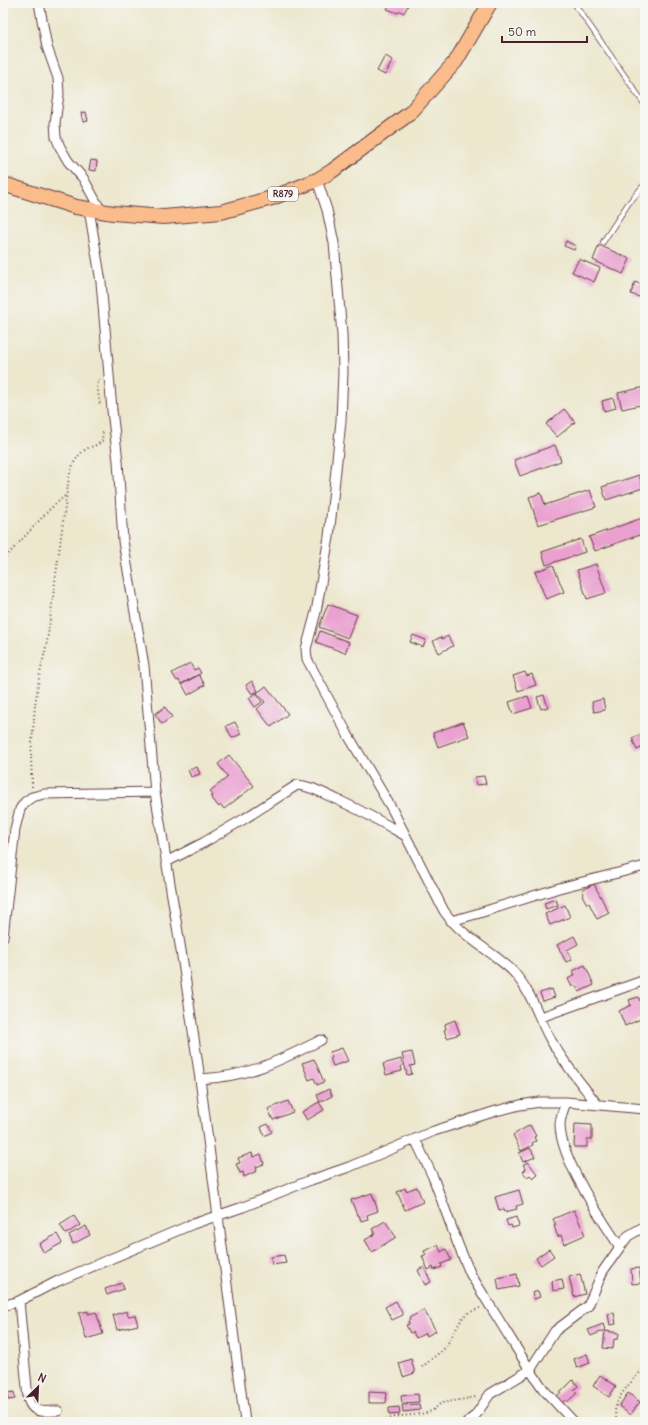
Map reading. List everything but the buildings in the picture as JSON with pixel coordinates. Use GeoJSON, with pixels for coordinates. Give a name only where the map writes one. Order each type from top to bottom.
{"type":"FeatureCollection","features":[{"type":"Feature","properties":{"kind":"main road","name":"R879"},"geometry":{"type":"LineString","coordinates":[[3,184],[76,207],[113,213],[164,217],[221,212],[272,198],[317,180],[332,171],[410,113],[456,61],[490,3]]}},
{"type":"Feature","properties":{"kind":"street"},"geometry":{"type":"LineString","coordinates":[[39,3],[47,47],[58,78],[59,94],[55,123],[56,137],[60,148],[68,161],[83,178],[95,210],[108,368],[118,461],[123,541],[144,666],[155,792],[200,1079],[245,1422]]}},
{"type":"Feature","properties":{"kind":"street"},"geometry":{"type":"LineString","coordinates":[[317,180],[327,210],[334,243],[344,372],[341,421],[329,537],[316,612],[306,650],[307,659],[345,730],[392,809],[404,836],[451,921],[515,973],[533,1000],[549,1037],[584,1089],[597,1104]]}},
{"type":"Feature","properties":{"kind":"street"},"geometry":{"type":"LineString","coordinates":[[166,862],[203,843],[244,819],[297,785],[315,789],[352,806],[386,824],[404,836]]}},
{"type":"Feature","properties":{"kind":"street"},"geometry":{"type":"LineString","coordinates":[[3,937],[18,818],[22,806],[32,797],[44,794],[155,792]]}},
{"type":"Feature","properties":{"kind":"street"},"geometry":{"type":"LineString","coordinates":[[451,921],[559,888],[645,866]]}},
{"type":"Feature","properties":{"kind":"street"},"geometry":{"type":"LineString","coordinates":[[540,1017],[645,980]]}},
{"type":"Feature","properties":{"kind":"street"},"geometry":{"type":"LineString","coordinates":[[200,1079],[230,1076],[255,1070],[278,1062],[321,1040]]}},
{"type":"Feature","properties":{"kind":"street"},"geometry":{"type":"LineString","coordinates":[[3,1306],[19,1301],[58,1281],[193,1224],[349,1167],[465,1120],[502,1109],[540,1102],[597,1104],[645,1109]]}},
{"type":"Feature","properties":{"kind":"street"},"geometry":{"type":"LineString","coordinates":[[566,1102],[560,1123],[560,1131],[564,1146],[571,1164],[596,1210],[620,1247]]}},
{"type":"Feature","properties":{"kind":"street"},"geometry":{"type":"LineString","coordinates":[[415,1139],[472,1275],[530,1370],[544,1390],[574,1422]]}},
{"type":"Feature","properties":{"kind":"street"},"geometry":{"type":"LineString","coordinates":[[467,1422],[475,1416],[490,1394],[530,1370],[555,1331],[588,1306],[603,1272],[628,1236],[645,1226]]}},
{"type":"Feature","properties":{"kind":"street"},"geometry":{"type":"LineString","coordinates":[[19,1301],[22,1342],[30,1406],[34,1410],[39,1411],[58,1411]]}},
{"type":"Feature","properties":{"kind":"lane"},"geometry":{"type":"LineString","coordinates":[[574,3],[645,105]]}},
{"type":"Feature","properties":{"kind":"lane"},"geometry":{"type":"LineString","coordinates":[[603,242],[628,204],[645,184]]}},
{"type":"Feature","properties":{"kind":"path"},"geometry":{"type":"LineString","coordinates":[[100,406],[98,382],[102,374],[108,368]]}},
{"type":"Feature","properties":{"kind":"path"},"geometry":{"type":"LineString","coordinates":[[32,797],[31,755],[35,705],[47,642],[69,476],[72,467],[81,453],[100,444],[103,437],[103,430]]}},
{"type":"Feature","properties":{"kind":"path"},"geometry":{"type":"LineString","coordinates":[[3,560],[50,509],[67,494]]}},
{"type":"Feature","properties":{"kind":"path"},"geometry":{"type":"LineString","coordinates":[[422,1367],[445,1348],[465,1315],[489,1304]]}},
{"type":"Feature","properties":{"kind":"path"},"geometry":{"type":"LineString","coordinates":[[618,1422],[615,1413],[616,1406],[626,1389],[645,1367]]}},
{"type":"Feature","properties":{"kind":"path"},"geometry":{"type":"LineString","coordinates":[[383,1422],[393,1418],[429,1412],[442,1403],[490,1394]]}}]}
